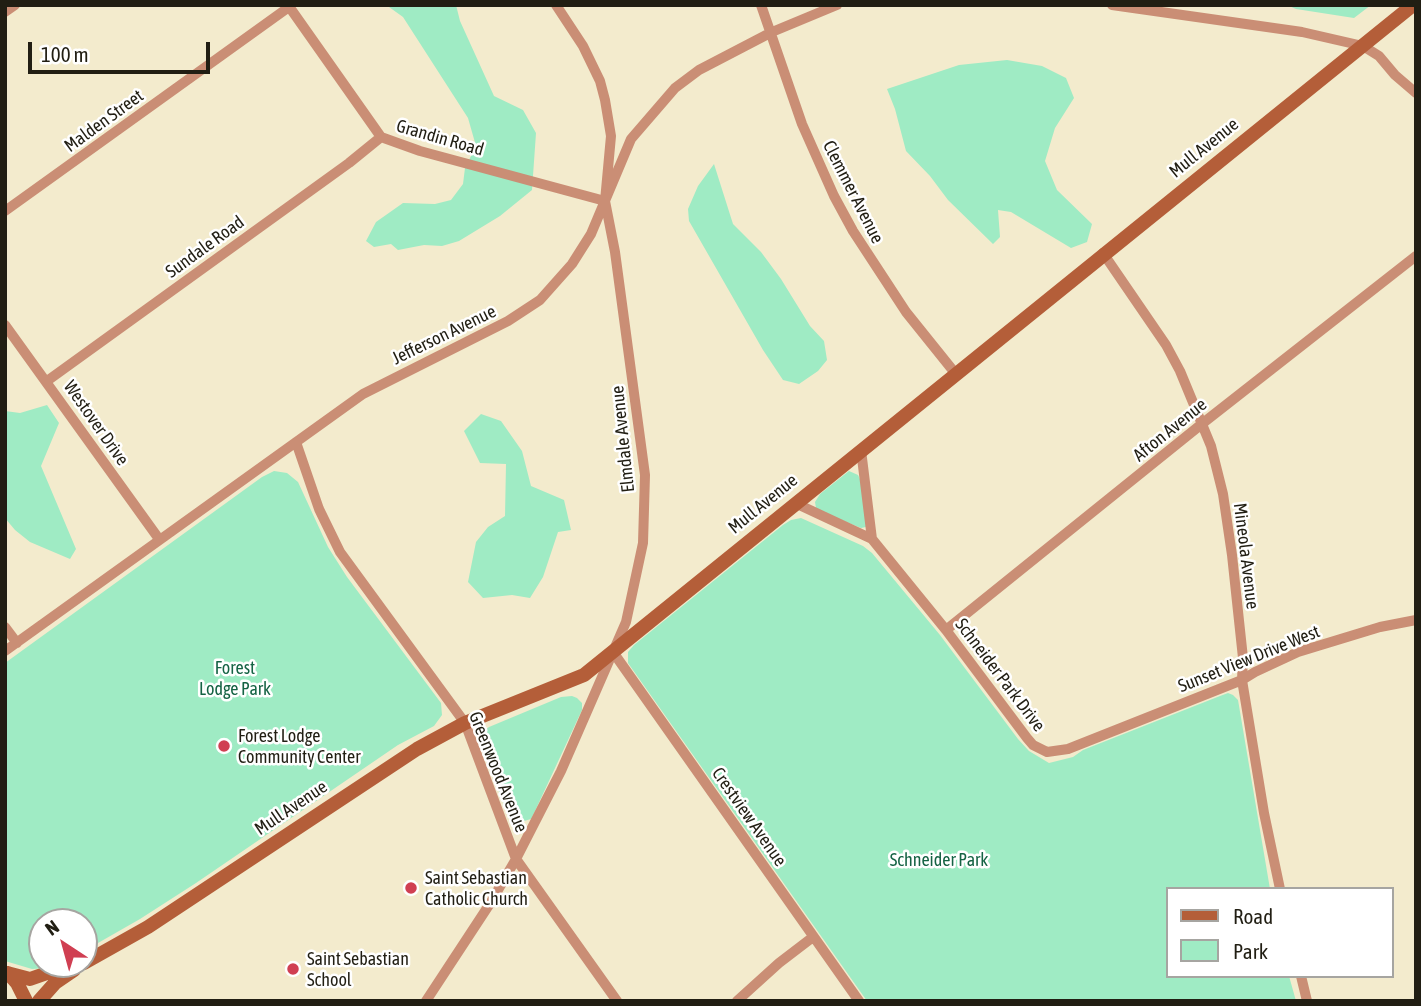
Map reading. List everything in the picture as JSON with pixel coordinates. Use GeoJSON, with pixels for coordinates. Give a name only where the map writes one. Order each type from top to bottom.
{"type":"FeatureCollection","features":[{"type":"Feature","properties":{"kind":"street"},"geometry":{"type":"LineString","coordinates":[[5,12],[15,5]]}},
{"type":"Feature","properties":{"kind":"street","name":"Elmdale Avenue"},"geometry":{"type":"LineString","coordinates":[[426,1001],[471,935],[516,859],[561,771],[632,602],[643,543],[645,475],[615,253],[605,201],[611,136],[600,81],[583,46],[556,5]]}},
{"type":"Feature","properties":{"kind":"street","name":"Clemmer Avenue"},"geometry":{"type":"LineString","coordinates":[[761,5],[802,124],[834,196],[853,231],[906,312],[955,373]]}},
{"type":"Feature","properties":{"kind":"street","name":"Jefferson Avenue"},"geometry":{"type":"LineString","coordinates":[[5,651],[363,394],[508,321],[540,300],[572,264],[591,234],[631,139],[675,88],[699,70],[772,32],[837,5]]}},
{"type":"Feature","properties":{"kind":"street"},"geometry":{"type":"LineString","coordinates":[[1112,5],[1302,32],[1363,46],[1379,56],[1395,75],[1416,93]]}},
{"type":"Feature","properties":{"kind":"street","name":"Mull Avenue"},"geometry":{"type":"LineString","coordinates":[[98,955],[148,927],[393,763],[465,723],[584,675],[1412,5]]}},
{"type":"Feature","properties":{"kind":"street","name":"Grandin Road"},"geometry":{"type":"LineString","coordinates":[[288,6],[381,137],[420,151],[605,201]]}},
{"type":"Feature","properties":{"kind":"street","name":"Malden Street"},"geometry":{"type":"LineString","coordinates":[[5,211],[288,6]]}},
{"type":"Feature","properties":{"kind":"street","name":"Sundale Road"},"geometry":{"type":"LineString","coordinates":[[47,381],[349,163],[381,137]]}},
{"type":"Feature","properties":{"kind":"street","name":"Mineola Avenue"},"geometry":{"type":"LineString","coordinates":[[1103,253],[1166,345],[1180,371],[1211,446],[1227,519],[1243,658],[1242,680],[1264,813],[1280,887]]}},
{"type":"Feature","properties":{"kind":"street","name":"Afton Avenue"},"geometry":{"type":"LineString","coordinates":[[946,630],[1416,256]]}},
{"type":"Feature","properties":{"kind":"street","name":"Westover Drive"},"geometry":{"type":"LineString","coordinates":[[5,325],[159,539]]}},
{"type":"Feature","properties":{"kind":"street","name":"Greenwood Avenue"},"geometry":{"type":"LineString","coordinates":[[296,442],[319,509],[340,552],[465,723],[516,859],[617,1001]]}},
{"type":"Feature","properties":{"kind":"street"},"geometry":{"type":"LineString","coordinates":[[861,450],[872,539]]}},
{"type":"Feature","properties":{"kind":"street","name":"Schneider Park Drive"},"geometry":{"type":"LineString","coordinates":[[795,503],[872,539],[946,630],[1027,738],[1042,750],[1068,749],[1136,722]]}},
{"type":"Feature","properties":{"kind":"street","name":"Sunset View Drive West"},"geometry":{"type":"LineString","coordinates":[[1136,722],[1242,680],[1298,652],[1380,627],[1416,620]]}},
{"type":"Feature","properties":{"kind":"street"},"geometry":{"type":"LineString","coordinates":[[5,627],[17,643]]}},
{"type":"Feature","properties":{"kind":"street","name":"Crestview Avenue"},"geometry":{"type":"LineString","coordinates":[[613,652],[859,1001]]}},
{"type":"Feature","properties":{"kind":"street"},"geometry":{"type":"LineString","coordinates":[[737,1001],[813,937]]}},
{"type":"Feature","properties":{"kind":"street"},"geometry":{"type":"LineString","coordinates":[[6,972],[33,978]]}},
{"type":"Feature","properties":{"kind":"street"},"geometry":{"type":"LineString","coordinates":[[6,972],[17,983],[26,1001]]}},
{"type":"Feature","properties":{"kind":"street","name":"Mull Avenue"},"geometry":{"type":"LineString","coordinates":[[39,1001],[62,978]]}},
{"type":"Feature","properties":{"kind":"street"},"geometry":{"type":"LineString","coordinates":[[1301,978],[1307,1001]]}},
{"type":"Feature","properties":{"kind":"green space"},"geometry":{"type":"Polygon","coordinates":[[[383,5],[456,5],[460,21],[494,96],[523,110],[536,133],[532,190],[500,216],[459,241],[442,246],[424,245],[398,250],[391,244],[374,247],[366,241],[376,222],[403,203],[435,204],[451,200],[463,184],[465,168],[476,146],[468,118],[403,17],[383,5]]]}},
{"type":"Feature","properties":{"kind":"green space"},"geometry":{"type":"Polygon","coordinates":[[[1287,5],[1371,5],[1354,18],[1296,9],[1287,5]]]}},
{"type":"Feature","properties":{"kind":"green space"},"geometry":{"type":"Polygon","coordinates":[[[1007,60],[1042,66],[1066,78],[1074,98],[1055,128],[1045,161],[1057,190],[1092,224],[1087,242],[1071,248],[1011,212],[998,210],[1000,237],[993,244],[948,200],[906,151],[887,89],[959,65],[1007,60]]]}},
{"type":"Feature","properties":{"kind":"green space"},"geometry":{"type":"Polygon","coordinates":[[[714,164],[733,224],[761,252],[810,326],[824,341],[827,360],[818,371],[799,384],[783,380],[689,221],[688,209],[698,186],[714,164]]]}},
{"type":"Feature","properties":{"kind":"green space"},"geometry":{"type":"Polygon","coordinates":[[[47,405],[59,423],[41,466],[76,549],[70,559],[30,542],[5,518],[5,411],[20,413],[47,405]]]}},
{"type":"Feature","properties":{"kind":"green space"},"geometry":{"type":"Polygon","coordinates":[[[481,414],[501,421],[522,451],[531,486],[564,500],[571,530],[558,532],[543,577],[530,598],[512,595],[483,598],[468,582],[476,542],[488,527],[505,516],[506,464],[480,463],[464,431],[481,414]]]}},
{"type":"Feature","properties":{"kind":"green space","name":"Forest Lodge Park"},"geometry":{"type":"Polygon","coordinates":[[[274,471],[287,473],[298,482],[328,547],[347,577],[441,703],[442,715],[434,726],[398,745],[196,883],[98,943],[98,908],[28,908],[28,968],[5,961],[5,663],[274,471]]]}},
{"type":"Feature","properties":{"kind":"green space"},"geometry":{"type":"Polygon","coordinates":[[[849,471],[858,475],[862,483],[866,527],[861,528],[816,508],[815,502],[820,494],[849,471]]]}},
{"type":"Feature","properties":{"kind":"green space","name":"Schneider Park"},"geometry":{"type":"Polygon","coordinates":[[[801,518],[863,546],[872,553],[940,635],[1018,739],[1029,751],[1049,763],[1073,757],[1083,750],[1228,693],[1233,695],[1238,700],[1270,887],[1166,887],[1166,978],[1290,978],[1296,1001],[867,1001],[628,663],[628,652],[634,645],[791,520],[801,518]]]}},
{"type":"Feature","properties":{"kind":"green space"},"geometry":{"type":"Polygon","coordinates":[[[572,696],[582,703],[582,710],[531,819],[509,819],[478,735],[489,727],[561,697],[572,696]]]}},
{"type":"Feature","properties":{"kind":"place","name":"Forest Lodge Community Center"},"geometry":{"type":"Point","coordinates":[224,746]}},
{"type":"Feature","properties":{"kind":"place","name":"Saint Sebastian Catholic Church"},"geometry":{"type":"Point","coordinates":[411,888]}},
{"type":"Feature","properties":{"kind":"place","name":"Saint Sebastian School"},"geometry":{"type":"Point","coordinates":[293,969]}}]}
